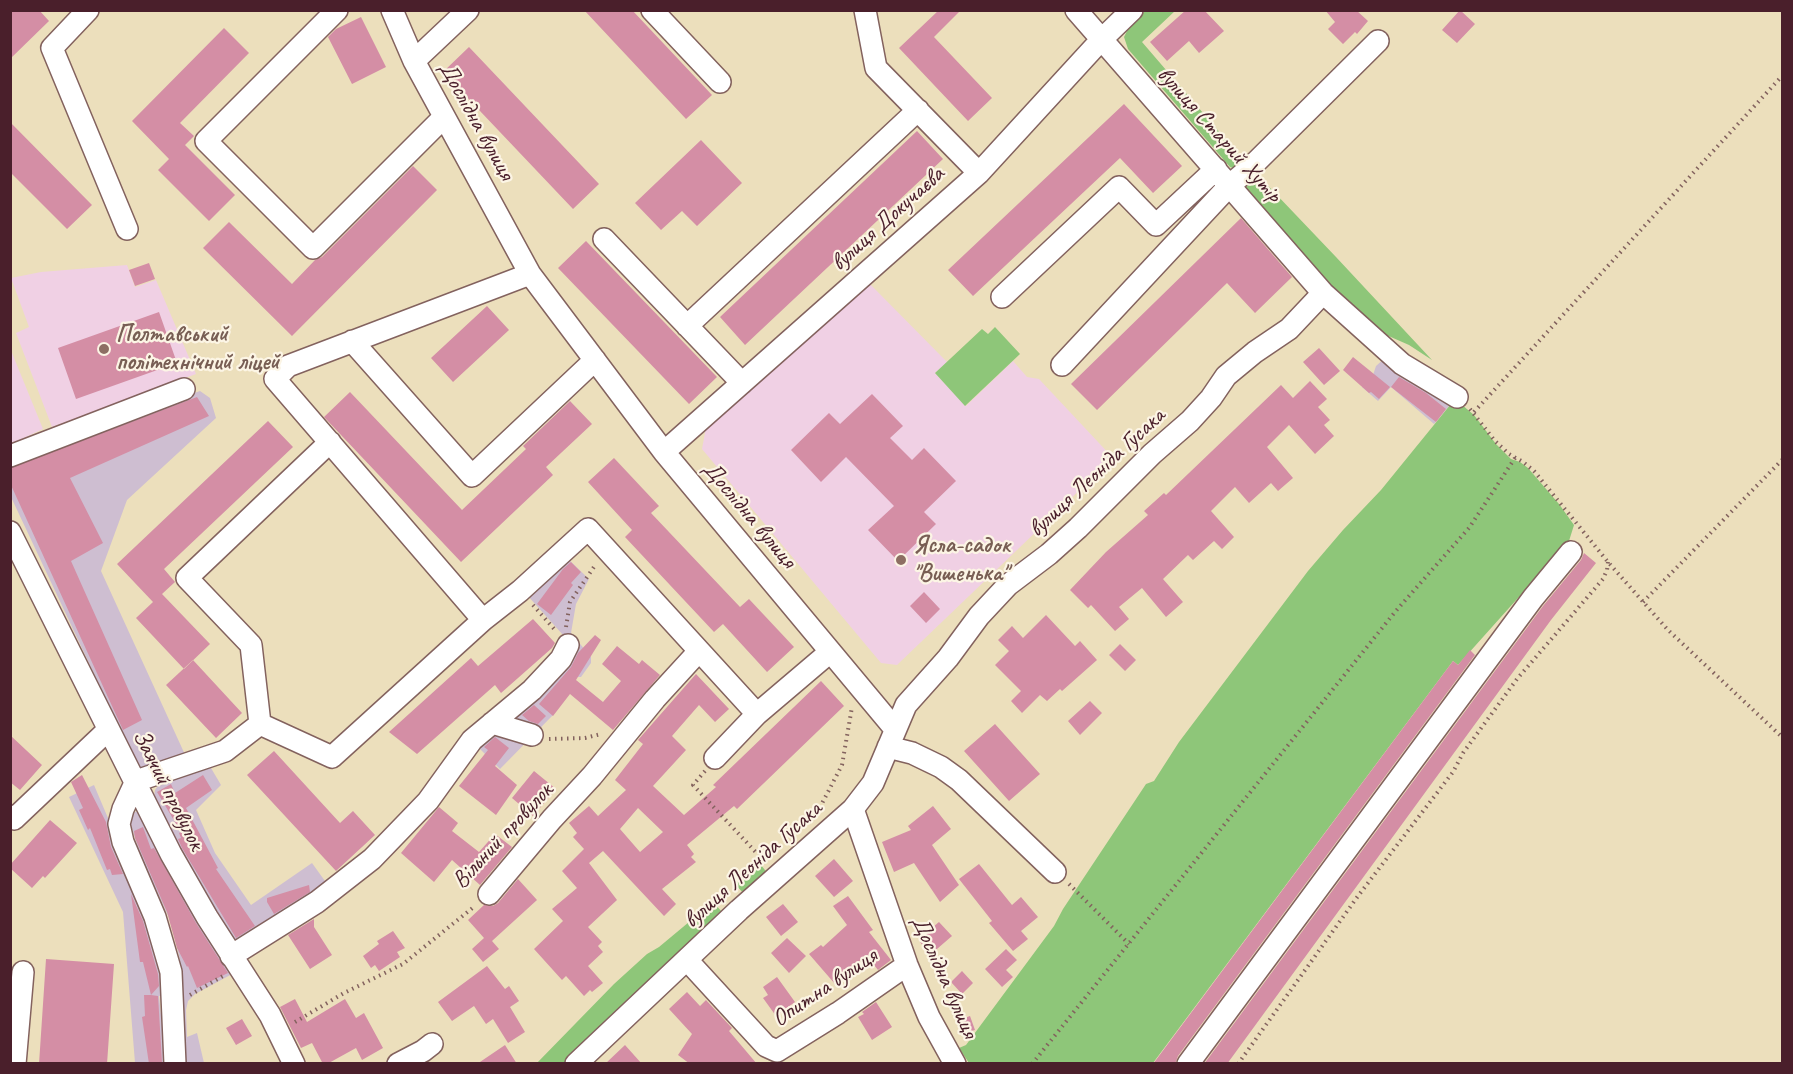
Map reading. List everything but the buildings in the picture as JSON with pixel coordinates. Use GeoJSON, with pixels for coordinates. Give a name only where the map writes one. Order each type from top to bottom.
{"type":"FeatureCollection","features":[{"type":"Feature","properties":{"kind":"street"},"geometry":{"type":"LineString","coordinates":[[337,10],[206,141],[312,248],[444,117]]}},
{"type":"Feature","properties":{"kind":"street","name":"Дослідна вулиця"},"geometry":{"type":"LineString","coordinates":[[392,10],[414,61],[530,274],[664,452],[830,652],[892,738]]}},
{"type":"Feature","properties":{"kind":"street"},"geometry":{"type":"LineString","coordinates":[[414,61],[468,10]]}},
{"type":"Feature","properties":{"kind":"street"},"geometry":{"type":"LineString","coordinates":[[652,10],[720,82]]}},
{"type":"Feature","properties":{"kind":"street"},"geometry":{"type":"LineString","coordinates":[[865,10],[876,68],[979,173]]}},
{"type":"Feature","properties":{"kind":"street","name":"вулиця Старий Хутір"},"geometry":{"type":"LineString","coordinates":[[1076,10],[1323,292],[1402,364],[1457,397]]}},
{"type":"Feature","properties":{"kind":"street","name":"вулиця Докучаєва"},"geometry":{"type":"LineString","coordinates":[[664,452],[979,173],[1101,40],[1132,10]]}},
{"type":"Feature","properties":{"kind":"street"},"geometry":{"type":"LineString","coordinates":[[84,12],[52,48],[127,229]]}},
{"type":"Feature","properties":{"kind":"street"},"geometry":{"type":"LineString","coordinates":[[1062,365],[1230,184],[1251,167],[1378,41]]}},
{"type":"Feature","properties":{"kind":"street"},"geometry":{"type":"LineString","coordinates":[[687,326],[918,110]]}},
{"type":"Feature","properties":{"kind":"street"},"geometry":{"type":"LineString","coordinates":[[1002,297],[1119,187],[1156,225],[1216,169]]}},
{"type":"Feature","properties":{"kind":"street"},"geometry":{"type":"LineString","coordinates":[[604,240],[742,383]]}},
{"type":"Feature","properties":{"kind":"street"},"geometry":{"type":"LineString","coordinates":[[483,620],[275,379],[288,366],[530,274]]}},
{"type":"Feature","properties":{"kind":"street","name":"вулиця Леоніда Гусака"},"geometry":{"type":"LineString","coordinates":[[892,738],[906,705],[948,658],[979,616],[1003,590],[1078,528],[1203,407],[1226,376],[1288,329],[1323,292]]}},
{"type":"Feature","properties":{"kind":"street"},"geometry":{"type":"LineString","coordinates":[[352,341],[472,476],[595,360]]}},
{"type":"Feature","properties":{"kind":"street"},"geometry":{"type":"LineString","coordinates":[[10,456],[184,389]]}},
{"type":"Feature","properties":{"kind":"street"},"geometry":{"type":"LineString","coordinates":[[260,724],[251,645],[187,578],[330,442]]}},
{"type":"Feature","properties":{"kind":"street"},"geometry":{"type":"LineString","coordinates":[[260,724],[332,757],[483,620],[520,591],[588,529],[757,714]]}},
{"type":"Feature","properties":{"kind":"street","name":"Заячий провулок"},"geometry":{"type":"LineString","coordinates":[[10,532],[171,854],[235,962],[261,1000],[294,1064]]}},
{"type":"Feature","properties":{"kind":"street"},"geometry":{"type":"LineString","coordinates":[[1188,1064],[1533,598],[1571,552]]}},
{"type":"Feature","properties":{"kind":"street"},"geometry":{"type":"LineString","coordinates":[[235,962],[372,859],[419,812],[472,740],[518,704],[561,659],[568,645]]}},
{"type":"Feature","properties":{"kind":"street","name":"Вільний провулок"},"geometry":{"type":"LineString","coordinates":[[489,894],[552,819],[599,768],[655,699],[699,651]]}},
{"type":"Feature","properties":{"kind":"street"},"geometry":{"type":"LineString","coordinates":[[715,758],[757,714],[830,652]]}},
{"type":"Feature","properties":{"kind":"street"},"geometry":{"type":"LineString","coordinates":[[492,723],[532,735]]}},
{"type":"Feature","properties":{"kind":"street"},"geometry":{"type":"LineString","coordinates":[[175,1064],[171,972],[155,916],[123,842],[119,824],[136,781],[225,752],[260,724]]}},
{"type":"Feature","properties":{"kind":"street"},"geometry":{"type":"LineString","coordinates":[[12,818],[108,730]]}},
{"type":"Feature","properties":{"kind":"street"},"geometry":{"type":"LineString","coordinates":[[853,809],[873,783],[892,738],[912,753],[941,767],[971,791],[1055,872]]}},
{"type":"Feature","properties":{"kind":"street","name":"Дослідна вулиця"},"geometry":{"type":"LineString","coordinates":[[853,809],[907,965],[929,1017],[955,1064]]}},
{"type":"Feature","properties":{"kind":"street","name":"вулиця Леоніда Гусака"},"geometry":{"type":"LineString","coordinates":[[576,1064],[777,876],[853,809]]}},
{"type":"Feature","properties":{"kind":"street","name":"вулиця Леоніда Гусака"},"geometry":{"type":"LineString","coordinates":[[687,960],[771,1050]]}},
{"type":"Feature","properties":{"kind":"street","name":"Опитна вулиця"},"geometry":{"type":"LineString","coordinates":[[771,1050],[777,1051],[907,965]]}},
{"type":"Feature","properties":{"kind":"street"},"geometry":{"type":"LineString","coordinates":[[15,1064],[23,972]]}},
{"type":"Feature","properties":{"kind":"street"},"geometry":{"type":"LineString","coordinates":[[398,1064],[432,1044]]}},
{"type":"Feature","properties":{"kind":"path"},"geometry":{"type":"LineString","coordinates":[[1782,76],[1474,412],[1495,441],[1534,471],[1643,602],[1696,657],[1782,737]]}},
{"type":"Feature","properties":{"kind":"path"},"geometry":{"type":"LineString","coordinates":[[1032,1064],[1188,868],[1311,720],[1395,612],[1469,528],[1515,458]]}},
{"type":"Feature","properties":{"kind":"path"},"geometry":{"type":"LineString","coordinates":[[1643,602],[1782,460]]}},
{"type":"Feature","properties":{"kind":"path"},"geometry":{"type":"LineString","coordinates":[[568,645],[565,628],[570,602],[607,550]]}},
{"type":"Feature","properties":{"kind":"path"},"geometry":{"type":"LineString","coordinates":[[1238,1064],[1358,896],[1453,772],[1463,753],[1516,680],[1603,579],[1608,562]]}},
{"type":"Feature","properties":{"kind":"path"},"geometry":{"type":"LineString","coordinates":[[520,591],[568,645]]}},
{"type":"Feature","properties":{"kind":"path"},"geometry":{"type":"LineString","coordinates":[[812,823],[842,765],[853,709],[850,699]]}},
{"type":"Feature","properties":{"kind":"path"},"geometry":{"type":"LineString","coordinates":[[532,735],[545,739],[565,739],[585,738],[604,733]]}},
{"type":"Feature","properties":{"kind":"path"},"geometry":{"type":"LineString","coordinates":[[715,758],[693,785],[777,876]]}},
{"type":"Feature","properties":{"kind":"path"},"geometry":{"type":"LineString","coordinates":[[1055,872],[1129,944]]}},
{"type":"Feature","properties":{"kind":"path","name":"Вільний провулок"},"geometry":{"type":"LineString","coordinates":[[279,1031],[344,993],[403,964],[489,894]]}},
{"type":"Feature","properties":{"kind":"path"},"geometry":{"type":"LineString","coordinates":[[172,1001],[190,995],[235,962]]}},
{"type":"Feature","properties":{"kind":"shaded area","name":"Полтавський політехнічний ліцей"},"geometry":{"type":"Polygon","coordinates":[[[127,265],[135,287],[156,280],[196,374],[52,427],[16,333],[29,327],[11,278],[41,272],[127,265]]]}},
{"type":"Feature","properties":{"kind":"shaded area","name":"Ясла-садок \"Вишенька\""},"geometry":{"type":"Polygon","coordinates":[[[866,280],[947,362],[935,373],[966,406],[1013,361],[1027,377],[1039,379],[1113,458],[897,665],[881,663],[702,449],[707,422],[866,280]]]}},
{"type":"Feature","properties":{"kind":"shaded area"},"geometry":{"type":"Polygon","coordinates":[[[10,348],[43,429],[11,444],[10,444],[10,348]]]}},
{"type":"Feature","properties":{"kind":"shaded area"},"geometry":{"type":"Polygon","coordinates":[[[1386,357],[1455,399],[1434,424],[1391,387],[1378,401],[1362,387],[1373,375],[1376,366],[1386,357]]]}},
{"type":"Feature","properties":{"kind":"shaded area"},"geometry":{"type":"Polygon","coordinates":[[[200,391],[210,398],[216,418],[127,500],[101,571],[187,759],[141,774],[11,497],[10,461],[64,439],[200,391]]]}},
{"type":"Feature","properties":{"kind":"shaded area"},"geometry":{"type":"Polygon","coordinates":[[[567,558],[589,579],[576,604],[571,633],[591,657],[591,663],[581,677],[577,677],[553,715],[500,769],[477,746],[572,645],[527,595],[567,558]]]}},
{"type":"Feature","properties":{"kind":"shaded area"},"geometry":{"type":"Polygon","coordinates":[[[211,768],[221,785],[196,810],[215,853],[251,905],[312,863],[330,888],[233,946],[160,813],[154,797],[155,790],[160,783],[211,768]]]}},
{"type":"Feature","properties":{"kind":"shaded area"},"geometry":{"type":"Polygon","coordinates":[[[94,785],[127,863],[161,959],[164,996],[159,996],[166,1063],[135,1063],[123,912],[69,797],[94,785]]]}},
{"type":"Feature","properties":{"kind":"shaded area"},"geometry":{"type":"Polygon","coordinates":[[[142,809],[234,973],[195,994],[188,1001],[187,1037],[197,1033],[204,1063],[184,1063],[180,960],[171,922],[141,857],[130,822],[133,813],[142,809]]]}},
{"type":"Feature","properties":{"kind":"green space"},"geometry":{"type":"Polygon","coordinates":[[[1145,11],[1175,11],[1142,42],[1246,163],[1236,169],[1230,167],[1128,49],[1124,37],[1145,11]]]}},
{"type":"Feature","properties":{"kind":"green space"},"geometry":{"type":"Polygon","coordinates":[[[1254,171],[1432,360],[1409,345],[1384,334],[1349,309],[1242,184],[1254,171]]]}},
{"type":"Feature","properties":{"kind":"green space"},"geometry":{"type":"Polygon","coordinates":[[[995,327],[1020,354],[965,406],[935,373],[982,329],[988,334],[995,327]]]}},
{"type":"Feature","properties":{"kind":"green space"},"geometry":{"type":"Polygon","coordinates":[[[1455,399],[1474,415],[1496,444],[1511,459],[1528,468],[1559,504],[1574,525],[1569,541],[1458,665],[1453,661],[1153,1063],[969,1063],[959,1048],[966,1045],[1054,926],[1146,784],[1154,781],[1179,742],[1308,571],[1381,490],[1455,399]]]}},
{"type":"Feature","properties":{"kind":"green space"},"geometry":{"type":"Polygon","coordinates":[[[761,865],[768,874],[745,895],[735,884],[761,865]]]}},
{"type":"Feature","properties":{"kind":"green space"},"geometry":{"type":"Polygon","coordinates":[[[713,902],[723,913],[588,1044],[564,1064],[536,1064],[614,984],[647,954],[659,947],[713,902]]]}},
{"type":"Feature","properties":{"kind":"place","name":"Полтавський політехнічний ліцей"},"geometry":{"type":"Point","coordinates":[104,349]}},
{"type":"Feature","properties":{"kind":"place","name":"Ясла-садок \"Вишенька\""},"geometry":{"type":"Point","coordinates":[901,560]}}]}
